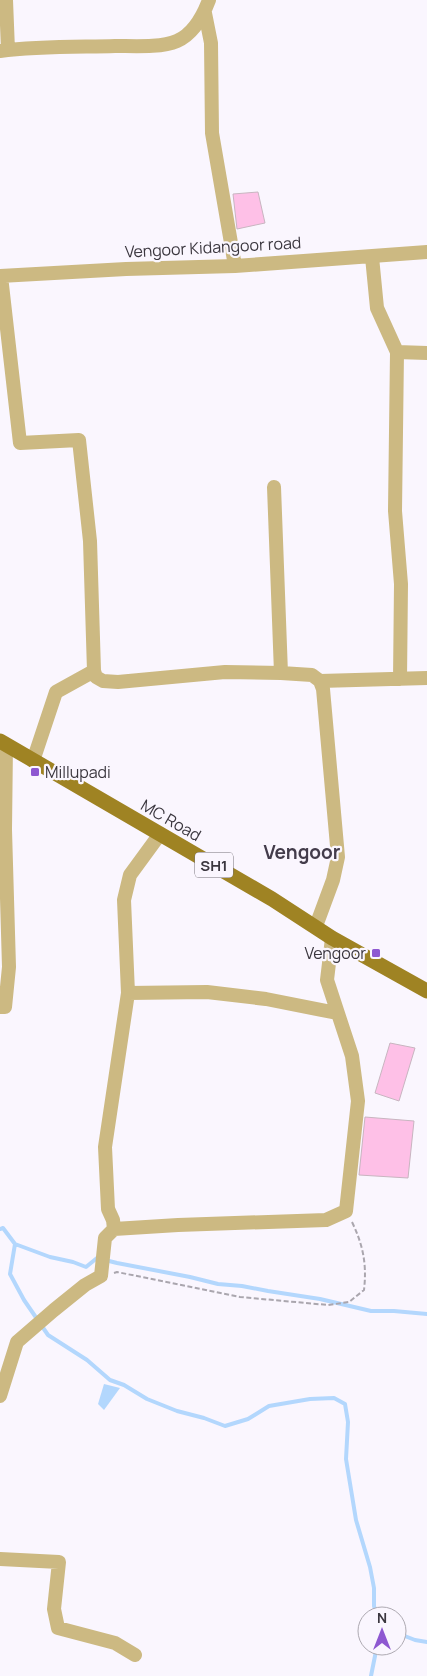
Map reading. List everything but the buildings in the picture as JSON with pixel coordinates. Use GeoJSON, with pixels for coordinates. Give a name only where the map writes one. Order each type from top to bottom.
{"type":"FeatureCollection","features":[{"type":"Feature","properties":{"kind":"main road","name":"MC Road"},"geometry":{"type":"LineString","coordinates":[[3,743],[272,898],[332,938],[427,991]]}},
{"type":"Feature","properties":{"kind":"street"},"geometry":{"type":"LineString","coordinates":[[6,0],[4,51],[30,48],[151,46],[176,41],[192,30],[207,6]]}},
{"type":"Feature","properties":{"kind":"street"},"geometry":{"type":"LineString","coordinates":[[207,6],[211,43],[212,133],[235,266]]}},
{"type":"Feature","properties":{"kind":"street","name":"Vengoor Kidangoor road"},"geometry":{"type":"LineString","coordinates":[[1,276],[126,269],[235,266],[427,252]]}},
{"type":"Feature","properties":{"kind":"street"},"geometry":{"type":"LineString","coordinates":[[372,257],[378,308],[397,352],[396,511],[401,584],[400,678]]}},
{"type":"Feature","properties":{"kind":"street"},"geometry":{"type":"LineString","coordinates":[[1,276],[20,443],[79,440],[90,541],[94,671],[96,677],[103,681],[118,682],[225,672],[312,675],[320,681],[323,688],[338,857],[333,880],[316,926]]}},
{"type":"Feature","properties":{"kind":"street"},"geometry":{"type":"LineString","coordinates":[[397,352],[427,353]]}},
{"type":"Feature","properties":{"kind":"street"},"geometry":{"type":"LineString","coordinates":[[274,487],[281,673]]}},
{"type":"Feature","properties":{"kind":"street"},"geometry":{"type":"LineString","coordinates":[[34,761],[56,692],[94,671]]}},
{"type":"Feature","properties":{"kind":"street"},"geometry":{"type":"LineString","coordinates":[[320,681],[427,678]]}},
{"type":"Feature","properties":{"kind":"street"},"geometry":{"type":"LineString","coordinates":[[0,1007],[5,1007],[9,967],[3,743]]}},
{"type":"Feature","properties":{"kind":"street"},"geometry":{"type":"LineString","coordinates":[[114,1229],[113,1220],[108,1209],[105,1147],[128,993],[124,900],[130,875],[160,834]]}},
{"type":"Feature","properties":{"kind":"street"},"geometry":{"type":"LineString","coordinates":[[0,1396],[17,1342],[85,1285],[101,1276],[105,1238],[114,1229],[178,1224],[326,1220],[346,1211],[358,1101],[352,1056],[327,980],[332,938]]}},
{"type":"Feature","properties":{"kind":"street"},"geometry":{"type":"LineString","coordinates":[[128,993],[206,992],[266,999],[338,1013]]}},
{"type":"Feature","properties":{"kind":"street"},"geometry":{"type":"LineString","coordinates":[[0,1559],[59,1562],[54,1609],[58,1628],[115,1643],[135,1655]]}},
{"type":"Feature","properties":{"kind":"path"},"geometry":{"type":"LineString","coordinates":[[101,1276],[117,1272],[240,1297],[328,1305],[349,1302],[364,1290],[366,1271],[360,1240],[346,1211]]}},
{"type":"Feature","properties":{"kind":"water"},"geometry":{"type":"Polygon","coordinates":[[[104,1384],[120,1388],[104,1410],[98,1404],[104,1384]]]}},
{"type":"Feature","properties":{"kind":"waterway"},"geometry":{"type":"LineString","coordinates":[[0,1229],[3,1228],[15,1244],[10,1274],[24,1300],[48,1335],[87,1360],[110,1380],[124,1385],[147,1399],[177,1411],[225,1426],[248,1419],[269,1406],[310,1399],[334,1398],[345,1404],[348,1422],[346,1459],[356,1520],[370,1567],[374,1588],[374,1606]]}},
{"type":"Feature","properties":{"kind":"waterway"},"geometry":{"type":"LineString","coordinates":[[15,1244],[50,1257],[86,1267],[97,1258],[218,1284],[242,1286],[320,1299],[371,1311],[427,1314]]}},
{"type":"Feature","properties":{"kind":"waterway"},"geometry":{"type":"LineString","coordinates":[[407,1637],[427,1642]]}},
{"type":"Feature","properties":{"kind":"waterway"},"geometry":{"type":"LineString","coordinates":[[371,1676],[375,1656]]}},
{"type":"Feature","properties":{"kind":"place","name":"Millupadi"},"geometry":{"type":"Point","coordinates":[35,772]}},
{"type":"Feature","properties":{"kind":"place","name":"Vengoor"},"geometry":{"type":"Point","coordinates":[376,953]}},
{"type":"Feature","properties":{"kind":"district","name":"Vengoor"},"geometry":{"type":"Point","coordinates":[302,852]}}]}
